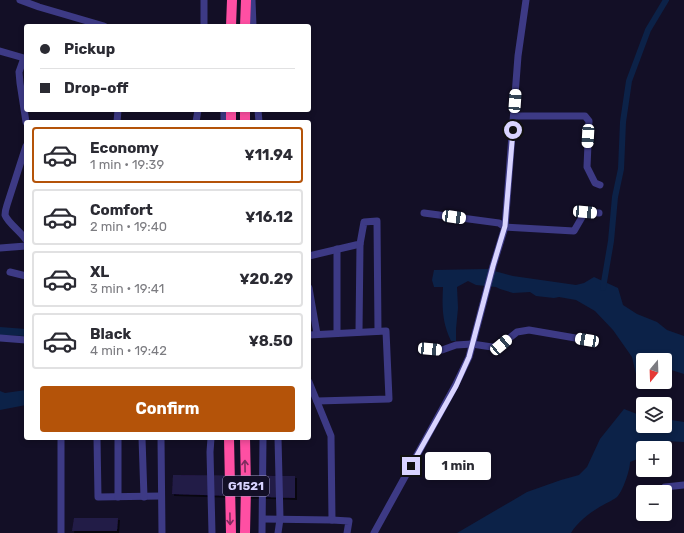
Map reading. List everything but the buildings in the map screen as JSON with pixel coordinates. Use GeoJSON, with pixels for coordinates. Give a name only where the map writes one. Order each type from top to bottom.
{"type":"FeatureCollection","features":[{"type":"Feature","properties":{"kind":"highway"},"geometry":{"type":"LineString","coordinates":[[231,0],[231,24]]}},
{"type":"Feature","properties":{"kind":"highway"},"geometry":{"type":"LineString","coordinates":[[245,24],[246,0]]}},
{"type":"Feature","properties":{"kind":"highway","name":"G1521"},"geometry":{"type":"LineString","coordinates":[[229,440],[231,533]]}},
{"type":"Feature","properties":{"kind":"highway","name":"G1521"},"geometry":{"type":"LineString","coordinates":[[245,440],[245,533]]}},
{"type":"Feature","properties":{"kind":"street"},"geometry":{"type":"LineString","coordinates":[[20,0],[97,24]]}},
{"type":"Feature","properties":{"kind":"street"},"geometry":{"type":"LineString","coordinates":[[204,0],[204,24]]}},
{"type":"Feature","properties":{"kind":"street"},"geometry":{"type":"LineString","coordinates":[[227,24],[231,0]]}},
{"type":"Feature","properties":{"kind":"street"},"geometry":{"type":"LineString","coordinates":[[252,0],[253,24]]}},
{"type":"Feature","properties":{"kind":"street"},"geometry":{"type":"LineString","coordinates":[[374,533],[456,386],[469,357],[505,226],[518,56],[526,0]]}},
{"type":"Feature","properties":{"kind":"street"},"geometry":{"type":"LineString","coordinates":[[0,51],[24,58],[19,72],[24,109]]}},
{"type":"Feature","properties":{"kind":"street"},"geometry":{"type":"LineString","coordinates":[[514,116],[585,116],[589,121],[587,167],[594,183],[600,185]]}},
{"type":"Feature","properties":{"kind":"street"},"geometry":{"type":"LineString","coordinates":[[24,152],[5,214],[8,220],[24,237]]}},
{"type":"Feature","properties":{"kind":"street"},"geometry":{"type":"LineString","coordinates":[[424,213],[499,223],[505,226],[574,231],[585,212],[599,213]]}},
{"type":"Feature","properties":{"kind":"street"},"geometry":{"type":"LineString","coordinates":[[359,332],[360,244],[364,222],[377,221],[378,331]]}},
{"type":"Feature","properties":{"kind":"street"},"geometry":{"type":"LineString","coordinates":[[311,256],[360,244]]}},
{"type":"Feature","properties":{"kind":"street"},"geometry":{"type":"LineString","coordinates":[[0,248],[24,246]]}},
{"type":"Feature","properties":{"kind":"street"},"geometry":{"type":"LineString","coordinates":[[337,249],[337,333]]}},
{"type":"Feature","properties":{"kind":"street"},"geometry":{"type":"LineString","coordinates":[[10,272],[24,276]]}},
{"type":"Feature","properties":{"kind":"street"},"geometry":{"type":"LineString","coordinates":[[311,298],[318,334]]}},
{"type":"Feature","properties":{"kind":"street"},"geometry":{"type":"LineString","coordinates":[[430,349],[442,350],[456,345],[472,344],[492,347],[501,345],[516,332],[529,330],[587,340]]}},
{"type":"Feature","properties":{"kind":"street"},"geometry":{"type":"LineString","coordinates":[[311,334],[386,331],[388,398],[317,401]]}},
{"type":"Feature","properties":{"kind":"street"},"geometry":{"type":"LineString","coordinates":[[0,338],[24,340]]}},
{"type":"Feature","properties":{"kind":"street"},"geometry":{"type":"LineString","coordinates":[[311,387],[331,436],[332,520]]}},
{"type":"Feature","properties":{"kind":"street"},"geometry":{"type":"LineString","coordinates":[[60,533],[61,440]]}},
{"type":"Feature","properties":{"kind":"street"},"geometry":{"type":"LineString","coordinates":[[97,440],[98,497],[161,496]]}},
{"type":"Feature","properties":{"kind":"street"},"geometry":{"type":"LineString","coordinates":[[118,440],[118,497]]}},
{"type":"Feature","properties":{"kind":"street"},"geometry":{"type":"LineString","coordinates":[[142,440],[144,496]]}},
{"type":"Feature","properties":{"kind":"street"},"geometry":{"type":"LineString","coordinates":[[161,440],[162,533]]}},
{"type":"Feature","properties":{"kind":"street"},"geometry":{"type":"LineString","coordinates":[[211,440],[212,533]]}},
{"type":"Feature","properties":{"kind":"street"},"geometry":{"type":"LineString","coordinates":[[262,533],[263,440]]}},
{"type":"Feature","properties":{"kind":"street"},"geometry":{"type":"LineString","coordinates":[[278,440],[280,520],[278,533]]}},
{"type":"Feature","properties":{"kind":"street"},"geometry":{"type":"LineString","coordinates":[[672,486],[684,485]]}},
{"type":"Feature","properties":{"kind":"street"},"geometry":{"type":"LineString","coordinates":[[263,519],[349,521],[347,533]]}},
{"type":"Feature","properties":{"kind":"water"},"geometry":{"type":"Polygon","coordinates":[[[487,269],[513,276],[576,285],[584,283],[594,277],[618,288],[623,305],[637,314],[657,322],[667,330],[684,336],[684,374],[672,370],[672,353],[636,353],[636,374],[632,357],[613,330],[595,311],[576,300],[559,297],[554,298],[536,296],[530,292],[513,293],[496,287],[476,285],[468,281],[457,287],[458,308],[456,341],[451,341],[443,314],[443,287],[434,287],[432,280],[434,270],[487,269]]]}},
{"type":"Feature","properties":{"kind":"water"},"geometry":{"type":"Polygon","coordinates":[[[0,327],[24,329],[24,336],[0,335],[0,327]]]}},
{"type":"Feature","properties":{"kind":"water"},"geometry":{"type":"Polygon","coordinates":[[[24,390],[24,405],[0,410],[0,391],[5,393],[24,390]]]}},
{"type":"Feature","properties":{"kind":"water"},"geometry":{"type":"Polygon","coordinates":[[[624,409],[636,414],[636,433],[672,433],[672,420],[684,422],[684,442],[636,441],[636,460],[630,462],[629,470],[622,490],[613,500],[594,510],[576,526],[571,533],[457,533],[527,492],[579,475],[587,467],[600,439],[624,409]]]}},
{"type":"Feature","properties":{"kind":"waterway"},"geometry":{"type":"LineString","coordinates":[[603,288],[611,241],[615,197],[621,169],[623,122],[629,81],[648,30],[666,0]]}},
{"type":"Feature","properties":{"kind":"route"},"geometry":{"type":"LineString","coordinates":[[411,466],[456,386],[469,357],[505,226],[513,130]]}}]}
